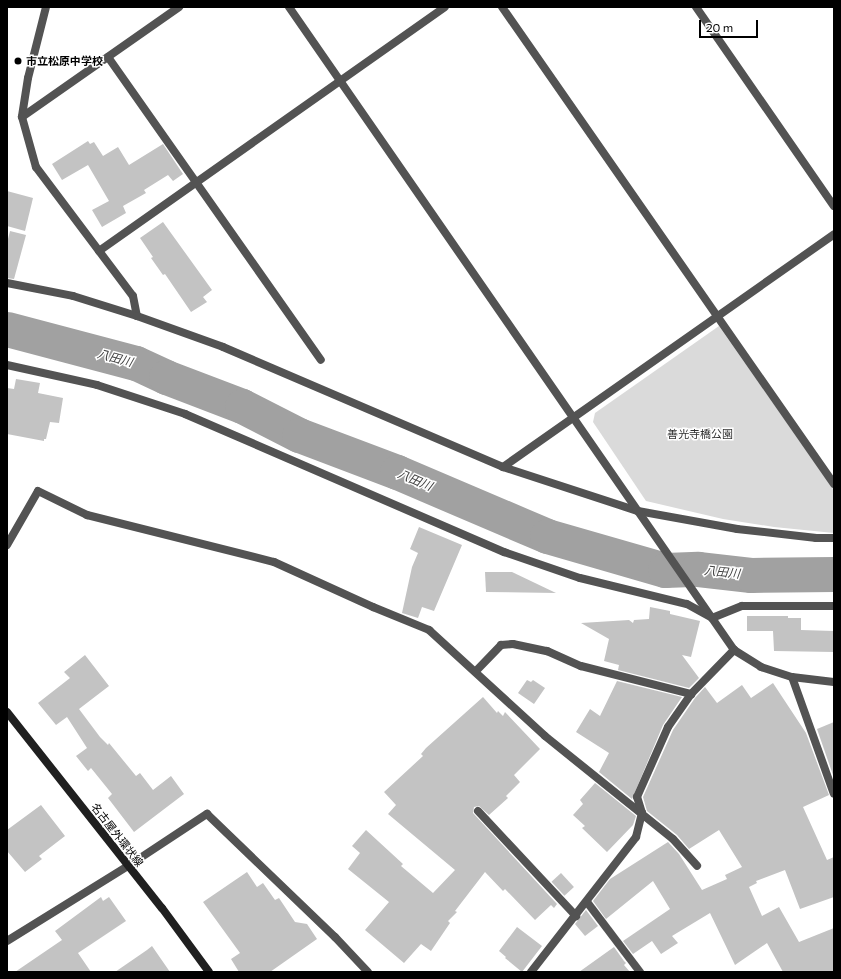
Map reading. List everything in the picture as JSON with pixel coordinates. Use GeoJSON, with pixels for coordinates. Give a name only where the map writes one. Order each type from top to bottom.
{"type":"FeatureCollection","features":[{"type":"Feature","properties":{"kind":"main road","name":"名古屋外環状線"},"geometry":{"type":"LineString","coordinates":[[7,712],[209,972]]}},
{"type":"Feature","properties":{"kind":"street"},"geometry":{"type":"LineString","coordinates":[[46,7],[28,78],[22,117],[36,166],[133,296],[137,316]]}},
{"type":"Feature","properties":{"kind":"street"},"geometry":{"type":"LineString","coordinates":[[22,117],[179,7]]}},
{"type":"Feature","properties":{"kind":"street"},"geometry":{"type":"LineString","coordinates":[[289,7],[574,416],[734,650],[761,667],[792,677],[834,682]]}},
{"type":"Feature","properties":{"kind":"street"},"geometry":{"type":"LineString","coordinates":[[99,251],[444,7]]}},
{"type":"Feature","properties":{"kind":"street"},"geometry":{"type":"LineString","coordinates":[[502,7],[834,484]]}},
{"type":"Feature","properties":{"kind":"street"},"geometry":{"type":"LineString","coordinates":[[696,7],[834,206]]}},
{"type":"Feature","properties":{"kind":"street"},"geometry":{"type":"LineString","coordinates":[[108,57],[321,360]]}},
{"type":"Feature","properties":{"kind":"street"},"geometry":{"type":"LineString","coordinates":[[503,468],[574,416],[717,318],[834,234]]}},
{"type":"Feature","properties":{"kind":"street"},"geometry":{"type":"LineString","coordinates":[[7,283],[72,296],[137,316],[223,347],[503,468],[638,511],[737,529],[816,538],[834,538]]}},
{"type":"Feature","properties":{"kind":"street"},"geometry":{"type":"LineString","coordinates":[[7,365],[97,385],[185,414],[504,552],[580,578],[688,604],[712,618]]}},
{"type":"Feature","properties":{"kind":"street"},"geometry":{"type":"LineString","coordinates":[[7,545],[38,491],[87,515],[274,562],[373,607],[430,630],[546,736],[673,839],[697,866]]}},
{"type":"Feature","properties":{"kind":"street"},"geometry":{"type":"LineString","coordinates":[[712,618],[742,606],[834,606]]}},
{"type":"Feature","properties":{"kind":"street"},"geometry":{"type":"LineString","coordinates":[[476,671],[501,645],[513,644],[547,651],[581,666],[691,694]]}},
{"type":"Feature","properties":{"kind":"street"},"geometry":{"type":"LineString","coordinates":[[531,972],[587,902],[636,837],[642,813],[637,797],[668,727],[691,694],[734,650]]}},
{"type":"Feature","properties":{"kind":"street"},"geometry":{"type":"LineString","coordinates":[[792,677],[834,794]]}},
{"type":"Feature","properties":{"kind":"street"},"geometry":{"type":"LineString","coordinates":[[478,811],[576,916]]}},
{"type":"Feature","properties":{"kind":"street"},"geometry":{"type":"LineString","coordinates":[[7,941],[128,866],[207,814],[335,937],[368,972]]}},
{"type":"Feature","properties":{"kind":"street"},"geometry":{"type":"LineString","coordinates":[[587,902],[640,972]]}},
{"type":"Feature","properties":{"kind":"green space","name":"善光寺橋公園"},"geometry":{"type":"Polygon","coordinates":[[[719,326],[834,490],[834,533],[774,527],[723,519],[646,501],[593,422],[595,413],[719,326]]]}},
{"type":"Feature","properties":{"kind":"building"},"geometry":{"type":"Polygon","coordinates":[[[88,141],[90,144],[94,142],[103,156],[118,147],[129,165],[163,144],[183,174],[173,181],[168,175],[144,190],[146,193],[123,206],[126,213],[102,227],[92,210],[109,201],[88,165],[62,180],[52,164],[88,141]]]}},
{"type":"Feature","properties":{"kind":"building"},"geometry":{"type":"Polygon","coordinates":[[[7,191],[33,198],[25,231],[7,226],[7,191]]]}},
{"type":"Feature","properties":{"kind":"building"},"geometry":{"type":"Polygon","coordinates":[[[163,222],[212,290],[203,297],[207,302],[191,312],[165,274],[163,275],[151,258],[153,257],[140,238],[163,222]]]}},
{"type":"Feature","properties":{"kind":"building"},"geometry":{"type":"Polygon","coordinates":[[[10,231],[26,235],[14,279],[7,278],[7,243],[10,231]]]}},
{"type":"Feature","properties":{"kind":"building"},"geometry":{"type":"Polygon","coordinates":[[[16,379],[40,383],[38,393],[63,398],[59,423],[50,422],[46,439],[44,439],[44,441],[7,434],[7,388],[14,389],[16,379]]]}},
{"type":"Feature","properties":{"kind":"building"},"geometry":{"type":"Polygon","coordinates":[[[419,527],[462,545],[434,611],[422,607],[418,618],[402,613],[412,567],[418,553],[410,549],[419,527]]]}},
{"type":"Feature","properties":{"kind":"building"},"geometry":{"type":"Polygon","coordinates":[[[485,572],[512,572],[556,593],[486,592],[485,572]]]}},
{"type":"Feature","properties":{"kind":"building"},"geometry":{"type":"Polygon","coordinates":[[[650,607],[670,611],[670,614],[700,621],[691,657],[682,655],[699,678],[689,688],[618,670],[619,665],[604,661],[609,639],[581,623],[629,620],[633,623],[634,620],[649,619],[650,607]]]}},
{"type":"Feature","properties":{"kind":"building"},"geometry":{"type":"Polygon","coordinates":[[[747,616],[788,616],[788,618],[801,618],[801,630],[834,631],[834,652],[774,651],[773,631],[747,631],[747,616]]]}},
{"type":"Feature","properties":{"kind":"building"},"geometry":{"type":"Polygon","coordinates":[[[85,655],[109,686],[79,709],[100,737],[108,745],[109,743],[136,776],[140,773],[153,790],[171,776],[184,794],[134,832],[108,798],[112,794],[91,768],[88,771],[76,756],[87,748],[67,717],[56,725],[38,703],[70,678],[64,672],[85,655]]]}},
{"type":"Feature","properties":{"kind":"building"},"geometry":{"type":"Polygon","coordinates":[[[527,680],[531,682],[533,680],[545,688],[534,704],[518,693],[527,680]]]}},
{"type":"Feature","properties":{"kind":"building"},"geometry":{"type":"Polygon","coordinates":[[[617,681],[682,697],[663,725],[632,799],[599,772],[609,753],[576,732],[590,709],[600,716],[617,681]]]}},
{"type":"Feature","properties":{"kind":"building"},"geometry":{"type":"Polygon","coordinates":[[[773,683],[806,733],[829,795],[803,807],[827,860],[834,857],[834,897],[800,909],[785,870],[756,881],[757,883],[749,887],[762,916],[779,907],[799,942],[834,928],[834,972],[783,972],[767,943],[735,965],[710,913],[672,936],[678,943],[661,954],[652,941],[633,954],[623,941],[670,909],[653,881],[606,919],[593,901],[610,879],[668,842],[679,854],[702,890],[727,879],[725,875],[742,867],[719,830],[689,849],[677,835],[647,811],[643,797],[673,730],[695,698],[705,687],[717,703],[742,685],[751,698],[773,683]]]}},
{"type":"Feature","properties":{"kind":"building"},"geometry":{"type":"Polygon","coordinates":[[[483,697],[497,713],[498,711],[503,716],[505,712],[540,749],[514,775],[520,782],[506,796],[508,798],[489,815],[479,806],[474,807],[473,813],[557,904],[554,908],[551,905],[535,920],[505,889],[503,891],[485,872],[455,911],[457,912],[448,921],[450,923],[431,951],[421,944],[404,963],[365,930],[389,902],[348,869],[360,853],[352,846],[366,830],[403,864],[401,866],[433,893],[455,870],[388,814],[396,805],[384,792],[423,756],[421,754],[426,748],[483,697]]]}},
{"type":"Feature","properties":{"kind":"building"},"geometry":{"type":"Polygon","coordinates":[[[834,722],[834,778],[817,729],[834,722]]]}},
{"type":"Feature","properties":{"kind":"building"},"geometry":{"type":"Polygon","coordinates":[[[595,783],[636,816],[633,825],[607,852],[582,828],[585,826],[573,815],[583,804],[580,800],[595,783]]]}},
{"type":"Feature","properties":{"kind":"building"},"geometry":{"type":"Polygon","coordinates":[[[41,805],[65,836],[39,856],[42,859],[25,872],[7,851],[7,830],[41,805]]]}},
{"type":"Feature","properties":{"kind":"building"},"geometry":{"type":"Polygon","coordinates":[[[247,872],[257,887],[263,883],[275,900],[279,898],[295,922],[307,924],[317,939],[270,972],[239,972],[231,959],[240,953],[203,902],[247,872]]]}},
{"type":"Feature","properties":{"kind":"building"},"geometry":{"type":"Polygon","coordinates":[[[561,873],[574,887],[564,896],[551,882],[561,873]]]}},
{"type":"Feature","properties":{"kind":"building"},"geometry":{"type":"Polygon","coordinates":[[[101,897],[103,901],[109,897],[126,921],[78,953],[91,972],[15,972],[62,940],[55,931],[101,897]]]}},
{"type":"Feature","properties":{"kind":"building"},"geometry":{"type":"Polygon","coordinates":[[[586,910],[598,926],[585,936],[575,924],[586,910]]]}},
{"type":"Feature","properties":{"kind":"building"},"geometry":{"type":"Polygon","coordinates":[[[517,927],[542,946],[522,972],[499,951],[517,927]]]}},
{"type":"Feature","properties":{"kind":"building"},"geometry":{"type":"Polygon","coordinates":[[[152,946],[170,972],[115,972],[147,950],[152,946]]]}},
{"type":"Feature","properties":{"kind":"building"},"geometry":{"type":"Polygon","coordinates":[[[614,947],[626,963],[624,965],[630,972],[579,972],[614,947]]]}},
{"type":"Feature","properties":{"kind":"waterway","name":"八田川"},"geometry":{"type":"LineString","coordinates":[[7,329],[136,363],[166,377],[242,406],[299,435],[397,472],[547,536],[665,570],[698,569],[751,575],[834,574]]}},
{"type":"Feature","properties":{"kind":"place","name":"市立松原中学校"},"geometry":{"type":"Point","coordinates":[18,61]}}]}
